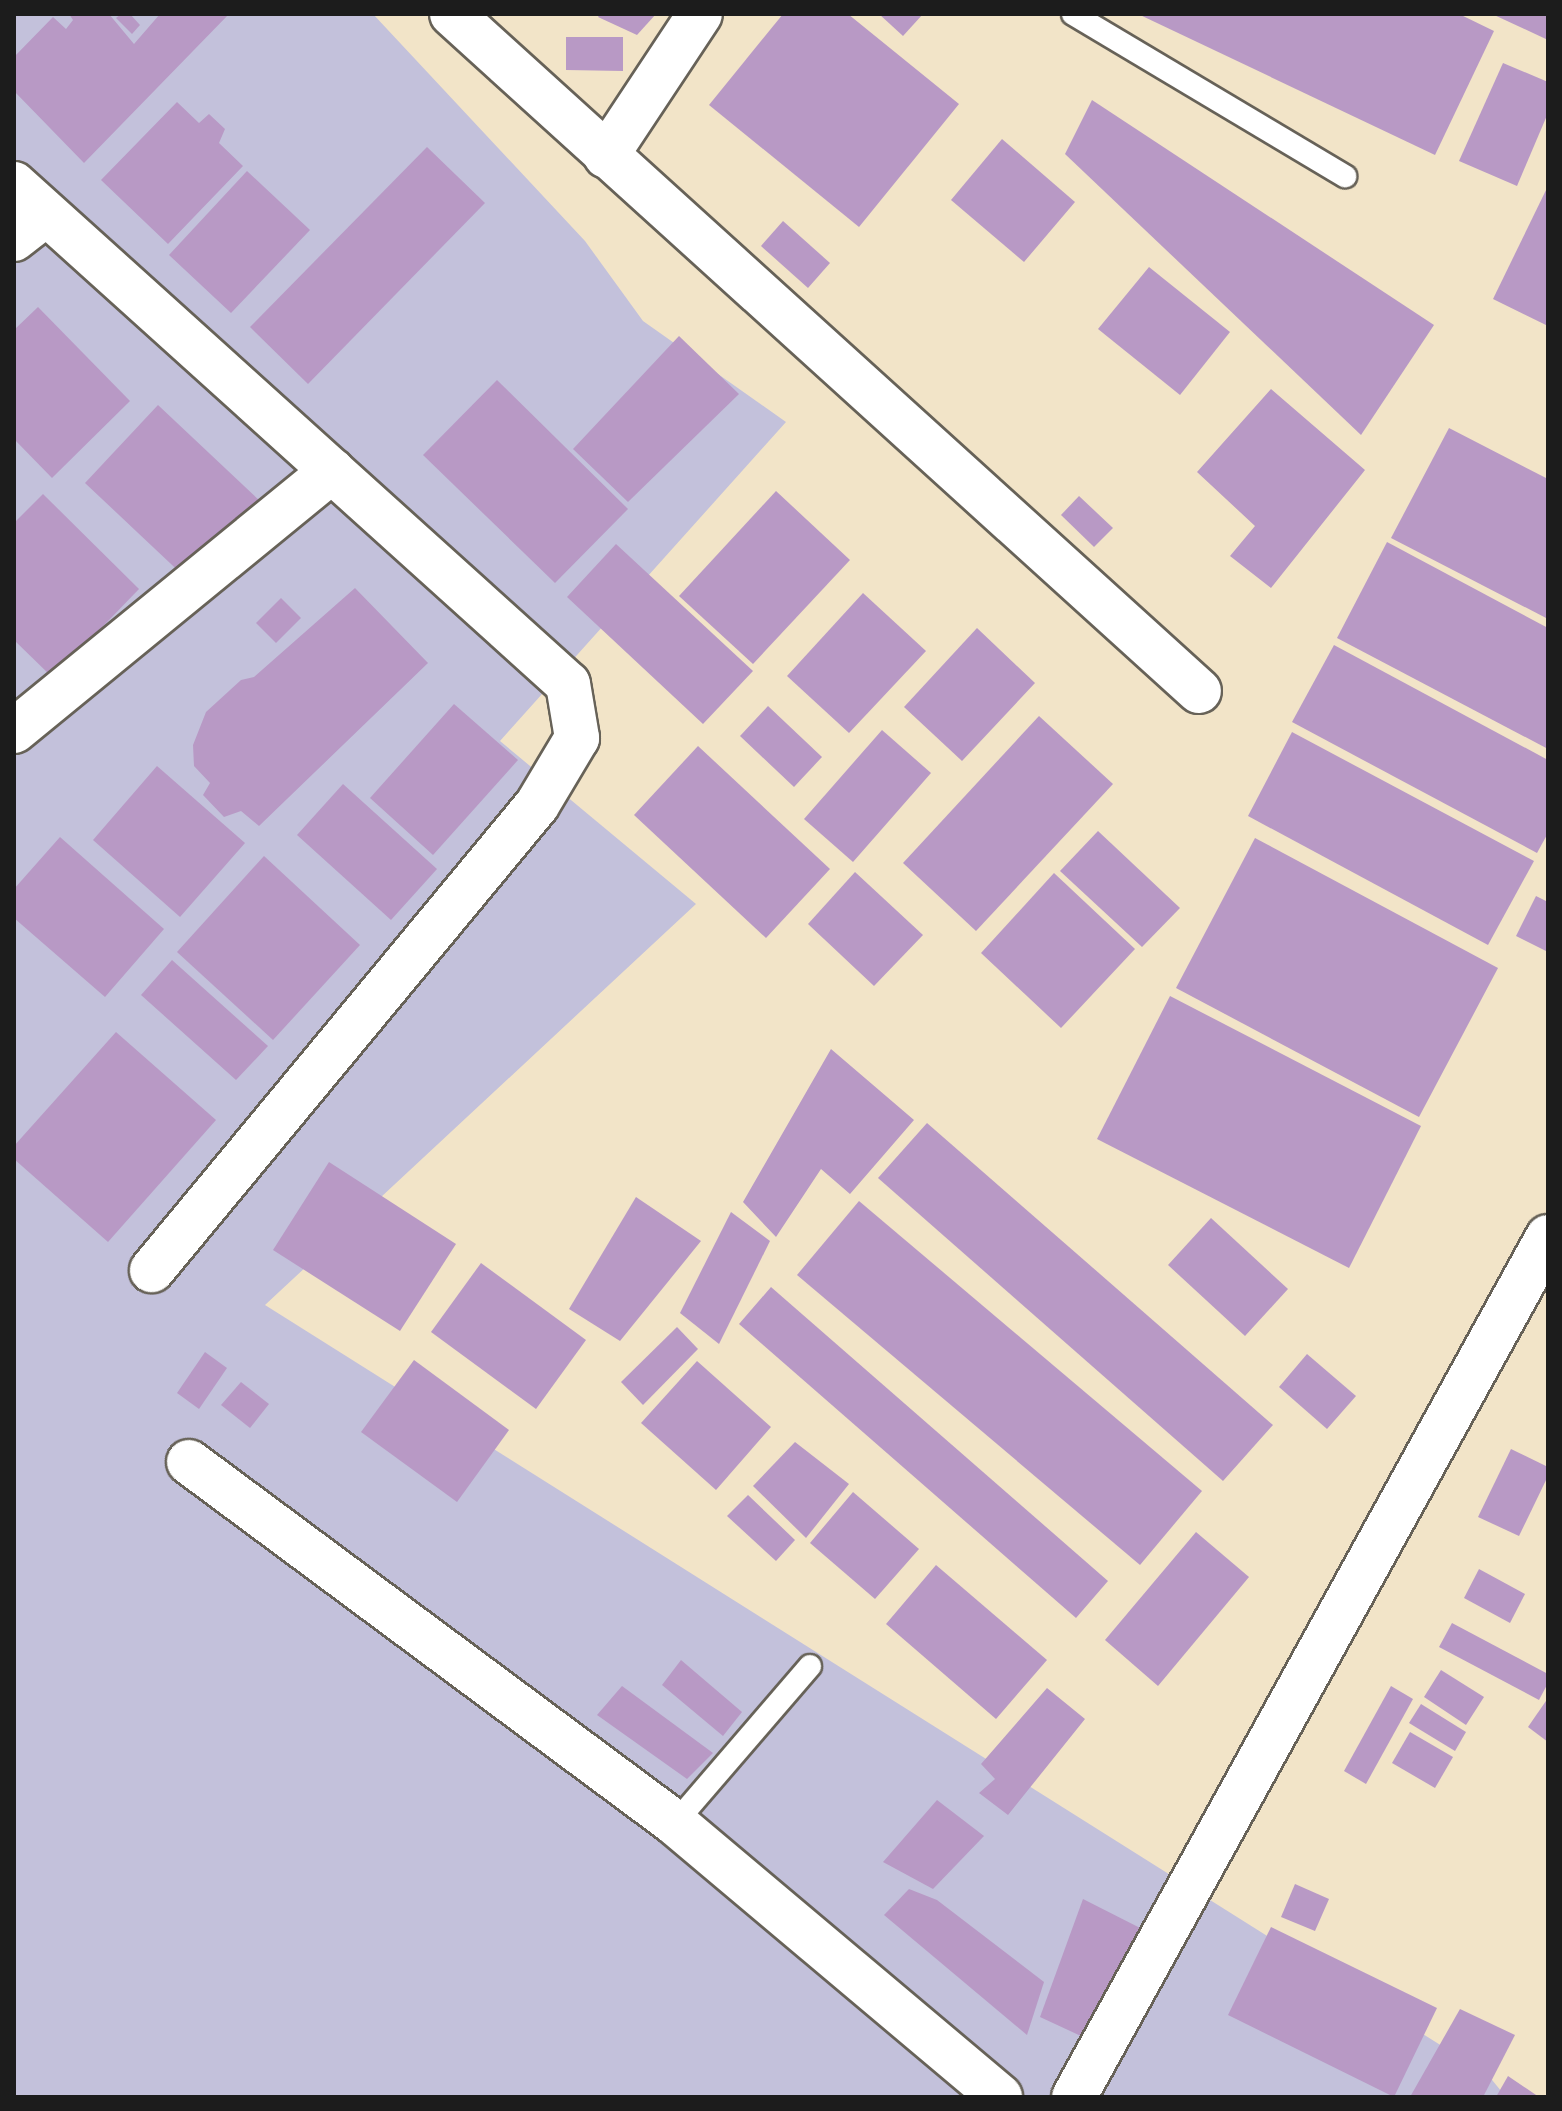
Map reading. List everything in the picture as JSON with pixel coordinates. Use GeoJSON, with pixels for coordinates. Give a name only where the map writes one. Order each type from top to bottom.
{"type":"FeatureCollection","features":[{"type":"Feature","properties":{"kind":"street"},"geometry":{"type":"LineString","coordinates":[[452,14],[1199,691]]}},
{"type":"Feature","properties":{"kind":"street"},"geometry":{"type":"LineString","coordinates":[[606,156],[700,14]]}},
{"type":"Feature","properties":{"kind":"street"},"geometry":{"type":"LineString","coordinates":[[14,184],[30,227],[332,471],[568,684],[577,738],[537,805],[152,1270]]}},
{"type":"Feature","properties":{"kind":"street"},"geometry":{"type":"LineString","coordinates":[[14,731],[332,471]]}},
{"type":"Feature","properties":{"kind":"street"},"geometry":{"type":"LineString","coordinates":[[1074,2097],[1543,1261]]}},
{"type":"Feature","properties":{"kind":"street"},"geometry":{"type":"LineString","coordinates":[[189,1462],[675,1823],[1000,2097]]}},
{"type":"Feature","properties":{"kind":"lane"},"geometry":{"type":"LineString","coordinates":[[1073,14],[1345,176]]}},
{"type":"Feature","properties":{"kind":"lane"},"geometry":{"type":"LineString","coordinates":[[675,1823],[810,1666]]}},
{"type":"Feature","properties":{"kind":"shaded area"},"geometry":{"type":"Polygon","coordinates":[[[14,14],[373,14],[585,241],[643,321],[786,422],[500,741],[696,904],[265,1305],[1488,2075],[1506,2097],[14,2097],[14,14]]]}},
{"type":"Feature","properties":{"kind":"building"},"geometry":{"type":"Polygon","coordinates":[[[69,14],[109,14],[134,44],[160,14],[229,14],[84,163],[14,91],[14,57],[53,17],[66,29],[73,20],[69,14]]]}},
{"type":"Feature","properties":{"kind":"building"},"geometry":{"type":"Polygon","coordinates":[[[121,14],[130,14],[140,25],[132,34],[116,18],[121,14]]]}},
{"type":"Feature","properties":{"kind":"building"},"geometry":{"type":"Polygon","coordinates":[[[600,14],[656,14],[637,35],[598,17],[600,14]]]}},
{"type":"Feature","properties":{"kind":"building"},"geometry":{"type":"Polygon","coordinates":[[[783,14],[848,14],[959,104],[859,227],[709,105],[783,14]]]}},
{"type":"Feature","properties":{"kind":"building"},"geometry":{"type":"Polygon","coordinates":[[[879,14],[923,14],[903,36],[879,14]]]}},
{"type":"Feature","properties":{"kind":"building"},"geometry":{"type":"Polygon","coordinates":[[[1138,14],[1459,14],[1494,31],[1435,155],[1138,14]]]}},
{"type":"Feature","properties":{"kind":"building"},"geometry":{"type":"Polygon","coordinates":[[[1492,14],[1548,14],[1548,40],[1492,14]]]}},
{"type":"Feature","properties":{"kind":"building"},"geometry":{"type":"Polygon","coordinates":[[[566,37],[623,37],[623,71],[566,70],[566,37]]]}},
{"type":"Feature","properties":{"kind":"building"},"geometry":{"type":"Polygon","coordinates":[[[1503,63],[1548,82],[1548,113],[1517,186],[1459,161],[1503,63]]]}},
{"type":"Feature","properties":{"kind":"building"},"geometry":{"type":"Polygon","coordinates":[[[1092,100],[1434,325],[1361,435],[1065,154],[1092,100]]]}},
{"type":"Feature","properties":{"kind":"building"},"geometry":{"type":"Polygon","coordinates":[[[177,102],[199,123],[209,114],[225,129],[219,143],[243,166],[168,244],[101,180],[177,102]]]}},
{"type":"Feature","properties":{"kind":"building"},"geometry":{"type":"Polygon","coordinates":[[[1002,139],[1075,202],[1024,262],[951,200],[1002,139]]]}},
{"type":"Feature","properties":{"kind":"building"},"geometry":{"type":"Polygon","coordinates":[[[427,147],[485,203],[308,384],[250,327],[427,147]]]}},
{"type":"Feature","properties":{"kind":"building"},"geometry":{"type":"Polygon","coordinates":[[[247,171],[310,230],[231,313],[169,255],[247,171]]]}},
{"type":"Feature","properties":{"kind":"building"},"geometry":{"type":"Polygon","coordinates":[[[1548,186],[1548,326],[1493,299],[1548,186]]]}},
{"type":"Feature","properties":{"kind":"building"},"geometry":{"type":"Polygon","coordinates":[[[783,221],[830,263],[808,288],[761,246],[783,221]]]}},
{"type":"Feature","properties":{"kind":"building"},"geometry":{"type":"Polygon","coordinates":[[[1149,267],[1230,332],[1180,395],[1098,329],[1149,267]]]}},
{"type":"Feature","properties":{"kind":"building"},"geometry":{"type":"Polygon","coordinates":[[[38,307],[130,401],[52,478],[14,439],[14,330],[38,307]]]}},
{"type":"Feature","properties":{"kind":"building"},"geometry":{"type":"Polygon","coordinates":[[[679,336],[739,394],[628,502],[573,449],[679,336]]]}},
{"type":"Feature","properties":{"kind":"building"},"geometry":{"type":"Polygon","coordinates":[[[497,380],[628,509],[555,583],[423,455],[497,380]]]}},
{"type":"Feature","properties":{"kind":"building"},"geometry":{"type":"Polygon","coordinates":[[[1271,389],[1365,470],[1271,588],[1230,556],[1255,526],[1197,472],[1271,389]]]}},
{"type":"Feature","properties":{"kind":"building"},"geometry":{"type":"Polygon","coordinates":[[[158,405],[262,503],[188,580],[85,483],[158,405]]]}},
{"type":"Feature","properties":{"kind":"building"},"geometry":{"type":"Polygon","coordinates":[[[1449,428],[1548,479],[1548,619],[1391,538],[1449,428]]]}},
{"type":"Feature","properties":{"kind":"building"},"geometry":{"type":"Polygon","coordinates":[[[776,491],[850,560],[753,664],[679,596],[776,491]]]}},
{"type":"Feature","properties":{"kind":"building"},"geometry":{"type":"Polygon","coordinates":[[[43,494],[139,589],[53,678],[14,640],[14,523],[43,494]]]}},
{"type":"Feature","properties":{"kind":"building"},"geometry":{"type":"Polygon","coordinates":[[[1079,496],[1113,528],[1094,547],[1061,515],[1079,496]]]}},
{"type":"Feature","properties":{"kind":"building"},"geometry":{"type":"Polygon","coordinates":[[[1387,542],[1548,628],[1548,749],[1337,638],[1387,542]]]}},
{"type":"Feature","properties":{"kind":"building"},"geometry":{"type":"Polygon","coordinates":[[[616,544],[753,671],[703,724],[567,597],[616,544]]]}},
{"type":"Feature","properties":{"kind":"building"},"geometry":{"type":"Polygon","coordinates":[[[355,588],[428,663],[259,826],[241,811],[224,817],[203,795],[210,783],[194,766],[193,745],[206,712],[241,680],[254,677],[355,588]]]}},
{"type":"Feature","properties":{"kind":"building"},"geometry":{"type":"Polygon","coordinates":[[[863,593],[926,651],[849,733],[787,676],[863,593]]]}},
{"type":"Feature","properties":{"kind":"building"},"geometry":{"type":"Polygon","coordinates":[[[281,598],[301,618],[276,643],[256,623],[281,598]]]}},
{"type":"Feature","properties":{"kind":"building"},"geometry":{"type":"Polygon","coordinates":[[[977,628],[1035,683],[962,761],[904,707],[977,628]]]}},
{"type":"Feature","properties":{"kind":"building"},"geometry":{"type":"Polygon","coordinates":[[[1334,645],[1548,760],[1548,833],[1537,853],[1292,722],[1334,645]]]}},
{"type":"Feature","properties":{"kind":"building"},"geometry":{"type":"Polygon","coordinates":[[[454,704],[518,760],[433,855],[370,798],[454,704]]]}},
{"type":"Feature","properties":{"kind":"building"},"geometry":{"type":"Polygon","coordinates":[[[768,706],[822,757],[794,787],[740,736],[768,706]]]}},
{"type":"Feature","properties":{"kind":"building"},"geometry":{"type":"Polygon","coordinates":[[[1039,716],[1113,784],[976,931],[903,863],[1039,716]]]}},
{"type":"Feature","properties":{"kind":"building"},"geometry":{"type":"Polygon","coordinates":[[[882,730],[931,773],[853,862],[804,819],[882,730]]]}},
{"type":"Feature","properties":{"kind":"building"},"geometry":{"type":"Polygon","coordinates":[[[1292,732],[1534,861],[1488,945],[1248,816],[1292,732]]]}},
{"type":"Feature","properties":{"kind":"building"},"geometry":{"type":"Polygon","coordinates":[[[698,746],[830,869],[766,938],[634,815],[698,746]]]}},
{"type":"Feature","properties":{"kind":"building"},"geometry":{"type":"Polygon","coordinates":[[[157,766],[245,843],[180,917],[93,840],[157,766]]]}},
{"type":"Feature","properties":{"kind":"building"},"geometry":{"type":"Polygon","coordinates":[[[343,784],[437,869],[391,920],[297,835],[343,784]]]}},
{"type":"Feature","properties":{"kind":"building"},"geometry":{"type":"Polygon","coordinates":[[[1098,831],[1180,908],[1142,947],[1060,871],[1098,831]]]}},
{"type":"Feature","properties":{"kind":"building"},"geometry":{"type":"Polygon","coordinates":[[[60,837],[164,929],[105,997],[14,918],[14,889],[60,837]]]}},
{"type":"Feature","properties":{"kind":"building"},"geometry":{"type":"Polygon","coordinates":[[[1255,838],[1498,968],[1419,1117],[1176,988],[1255,838]]]}},
{"type":"Feature","properties":{"kind":"building"},"geometry":{"type":"Polygon","coordinates":[[[264,856],[360,945],[273,1040],[177,952],[264,856]]]}},
{"type":"Feature","properties":{"kind":"building"},"geometry":{"type":"Polygon","coordinates":[[[855,872],[923,935],[874,986],[808,924],[855,872]]]}},
{"type":"Feature","properties":{"kind":"building"},"geometry":{"type":"Polygon","coordinates":[[[1054,873],[1135,949],[1061,1028],[981,953],[1054,873]]]}},
{"type":"Feature","properties":{"kind":"building"},"geometry":{"type":"Polygon","coordinates":[[[1536,896],[1548,902],[1548,952],[1516,936],[1536,896]]]}},
{"type":"Feature","properties":{"kind":"building"},"geometry":{"type":"Polygon","coordinates":[[[172,960],[268,1046],[236,1080],[141,995],[172,960]]]}},
{"type":"Feature","properties":{"kind":"building"},"geometry":{"type":"Polygon","coordinates":[[[1170,996],[1421,1126],[1349,1268],[1097,1139],[1170,996]]]}},
{"type":"Feature","properties":{"kind":"building"},"geometry":{"type":"Polygon","coordinates":[[[116,1032],[216,1120],[108,1242],[14,1159],[14,1146],[116,1032]]]}},
{"type":"Feature","properties":{"kind":"building"},"geometry":{"type":"Polygon","coordinates":[[[831,1049],[914,1120],[850,1194],[821,1169],[776,1237],[743,1202],[831,1049]]]}},
{"type":"Feature","properties":{"kind":"building"},"geometry":{"type":"Polygon","coordinates":[[[927,1123],[1273,1425],[1223,1481],[878,1178],[927,1123]]]}},
{"type":"Feature","properties":{"kind":"building"},"geometry":{"type":"Polygon","coordinates":[[[329,1162],[456,1244],[400,1331],[273,1250],[329,1162]]]}},
{"type":"Feature","properties":{"kind":"building"},"geometry":{"type":"Polygon","coordinates":[[[636,1197],[701,1241],[620,1341],[569,1309],[636,1197]]]}},
{"type":"Feature","properties":{"kind":"building"},"geometry":{"type":"Polygon","coordinates":[[[859,1201],[1202,1491],[1140,1565],[797,1275],[859,1201]]]}},
{"type":"Feature","properties":{"kind":"building"},"geometry":{"type":"Polygon","coordinates":[[[731,1212],[770,1241],[719,1344],[680,1313],[731,1212]]]}},
{"type":"Feature","properties":{"kind":"building"},"geometry":{"type":"Polygon","coordinates":[[[1211,1218],[1288,1289],[1245,1336],[1168,1265],[1211,1218]]]}},
{"type":"Feature","properties":{"kind":"building"},"geometry":{"type":"Polygon","coordinates":[[[481,1263],[586,1340],[536,1409],[431,1332],[481,1263]]]}},
{"type":"Feature","properties":{"kind":"building"},"geometry":{"type":"Polygon","coordinates":[[[771,1287],[1108,1581],[1076,1618],[739,1324],[771,1287]]]}},
{"type":"Feature","properties":{"kind":"building"},"geometry":{"type":"Polygon","coordinates":[[[677,1327],[698,1349],[643,1405],[621,1382],[677,1327]]]}},
{"type":"Feature","properties":{"kind":"building"},"geometry":{"type":"Polygon","coordinates":[[[205,1352],[227,1368],[199,1409],[177,1393],[205,1352]]]}},
{"type":"Feature","properties":{"kind":"building"},"geometry":{"type":"Polygon","coordinates":[[[1307,1354],[1356,1396],[1327,1429],[1279,1387],[1307,1354]]]}},
{"type":"Feature","properties":{"kind":"building"},"geometry":{"type":"Polygon","coordinates":[[[414,1360],[509,1430],[457,1502],[361,1432],[414,1360]]]}},
{"type":"Feature","properties":{"kind":"building"},"geometry":{"type":"Polygon","coordinates":[[[697,1361],[771,1427],[716,1490],[641,1423],[697,1361]]]}},
{"type":"Feature","properties":{"kind":"building"},"geometry":{"type":"Polygon","coordinates":[[[241,1382],[269,1404],[250,1428],[221,1405],[241,1382]]]}},
{"type":"Feature","properties":{"kind":"building"},"geometry":{"type":"Polygon","coordinates":[[[795,1442],[849,1484],[806,1538],[753,1486],[795,1442]]]}},
{"type":"Feature","properties":{"kind":"building"},"geometry":{"type":"Polygon","coordinates":[[[1511,1449],[1548,1467],[1548,1476],[1519,1536],[1478,1517],[1511,1449]]]}},
{"type":"Feature","properties":{"kind":"building"},"geometry":{"type":"Polygon","coordinates":[[[853,1492],[919,1549],[875,1599],[810,1543],[853,1492]]]}},
{"type":"Feature","properties":{"kind":"building"},"geometry":{"type":"Polygon","coordinates":[[[748,1495],[795,1540],[776,1561],[727,1516],[748,1495]]]}},
{"type":"Feature","properties":{"kind":"building"},"geometry":{"type":"Polygon","coordinates":[[[1196,1532],[1249,1577],[1158,1686],[1105,1640],[1196,1532]]]}},
{"type":"Feature","properties":{"kind":"building"},"geometry":{"type":"Polygon","coordinates":[[[936,1565],[1047,1660],[996,1719],[886,1624],[936,1565]]]}},
{"type":"Feature","properties":{"kind":"building"},"geometry":{"type":"Polygon","coordinates":[[[1479,1569],[1525,1594],[1510,1623],[1464,1598],[1479,1569]]]}},
{"type":"Feature","properties":{"kind":"building"},"geometry":{"type":"Polygon","coordinates":[[[1452,1623],[1548,1674],[1548,1683],[1539,1700],[1439,1647],[1452,1623]]]}},
{"type":"Feature","properties":{"kind":"building"},"geometry":{"type":"Polygon","coordinates":[[[681,1660],[742,1712],[723,1736],[662,1685],[681,1660]]]}},
{"type":"Feature","properties":{"kind":"building"},"geometry":{"type":"Polygon","coordinates":[[[1441,1670],[1484,1697],[1466,1725],[1424,1697],[1441,1670]]]}},
{"type":"Feature","properties":{"kind":"building"},"geometry":{"type":"Polygon","coordinates":[[[622,1686],[713,1753],[687,1779],[597,1715],[622,1686]]]}},
{"type":"Feature","properties":{"kind":"building"},"geometry":{"type":"Polygon","coordinates":[[[1391,1686],[1413,1699],[1366,1784],[1344,1771],[1391,1686]]]}},
{"type":"Feature","properties":{"kind":"building"},"geometry":{"type":"Polygon","coordinates":[[[1047,1688],[1085,1719],[1008,1815],[979,1793],[995,1779],[981,1764],[1047,1688]]]}},
{"type":"Feature","properties":{"kind":"building"},"geometry":{"type":"Polygon","coordinates":[[[1548,1698],[1548,1742],[1528,1727],[1548,1698]]]}},
{"type":"Feature","properties":{"kind":"building"},"geometry":{"type":"Polygon","coordinates":[[[1421,1704],[1466,1732],[1455,1751],[1409,1723],[1421,1704]]]}},
{"type":"Feature","properties":{"kind":"building"},"geometry":{"type":"Polygon","coordinates":[[[1410,1732],[1453,1757],[1435,1788],[1392,1763],[1410,1732]]]}},
{"type":"Feature","properties":{"kind":"building"},"geometry":{"type":"Polygon","coordinates":[[[937,1800],[984,1836],[933,1889],[883,1862],[937,1800]]]}},
{"type":"Feature","properties":{"kind":"building"},"geometry":{"type":"Polygon","coordinates":[[[1295,1884],[1329,1899],[1315,1931],[1281,1917],[1295,1884]]]}},
{"type":"Feature","properties":{"kind":"building"},"geometry":{"type":"Polygon","coordinates":[[[909,1889],[937,1900],[1044,1982],[1027,2035],[884,1915],[909,1889]]]}},
{"type":"Feature","properties":{"kind":"building"},"geometry":{"type":"Polygon","coordinates":[[[1083,1899],[1152,1934],[1096,2043],[1040,2017],[1083,1899]]]}},
{"type":"Feature","properties":{"kind":"building"},"geometry":{"type":"Polygon","coordinates":[[[1271,1927],[1437,2008],[1394,2097],[1228,2015],[1271,1927]]]}},
{"type":"Feature","properties":{"kind":"building"},"geometry":{"type":"Polygon","coordinates":[[[1460,2009],[1515,2035],[1483,2097],[1410,2097],[1460,2009]]]}},
{"type":"Feature","properties":{"kind":"building"},"geometry":{"type":"Polygon","coordinates":[[[1508,2076],[1539,2097],[1496,2097],[1508,2076]]]}}]}
